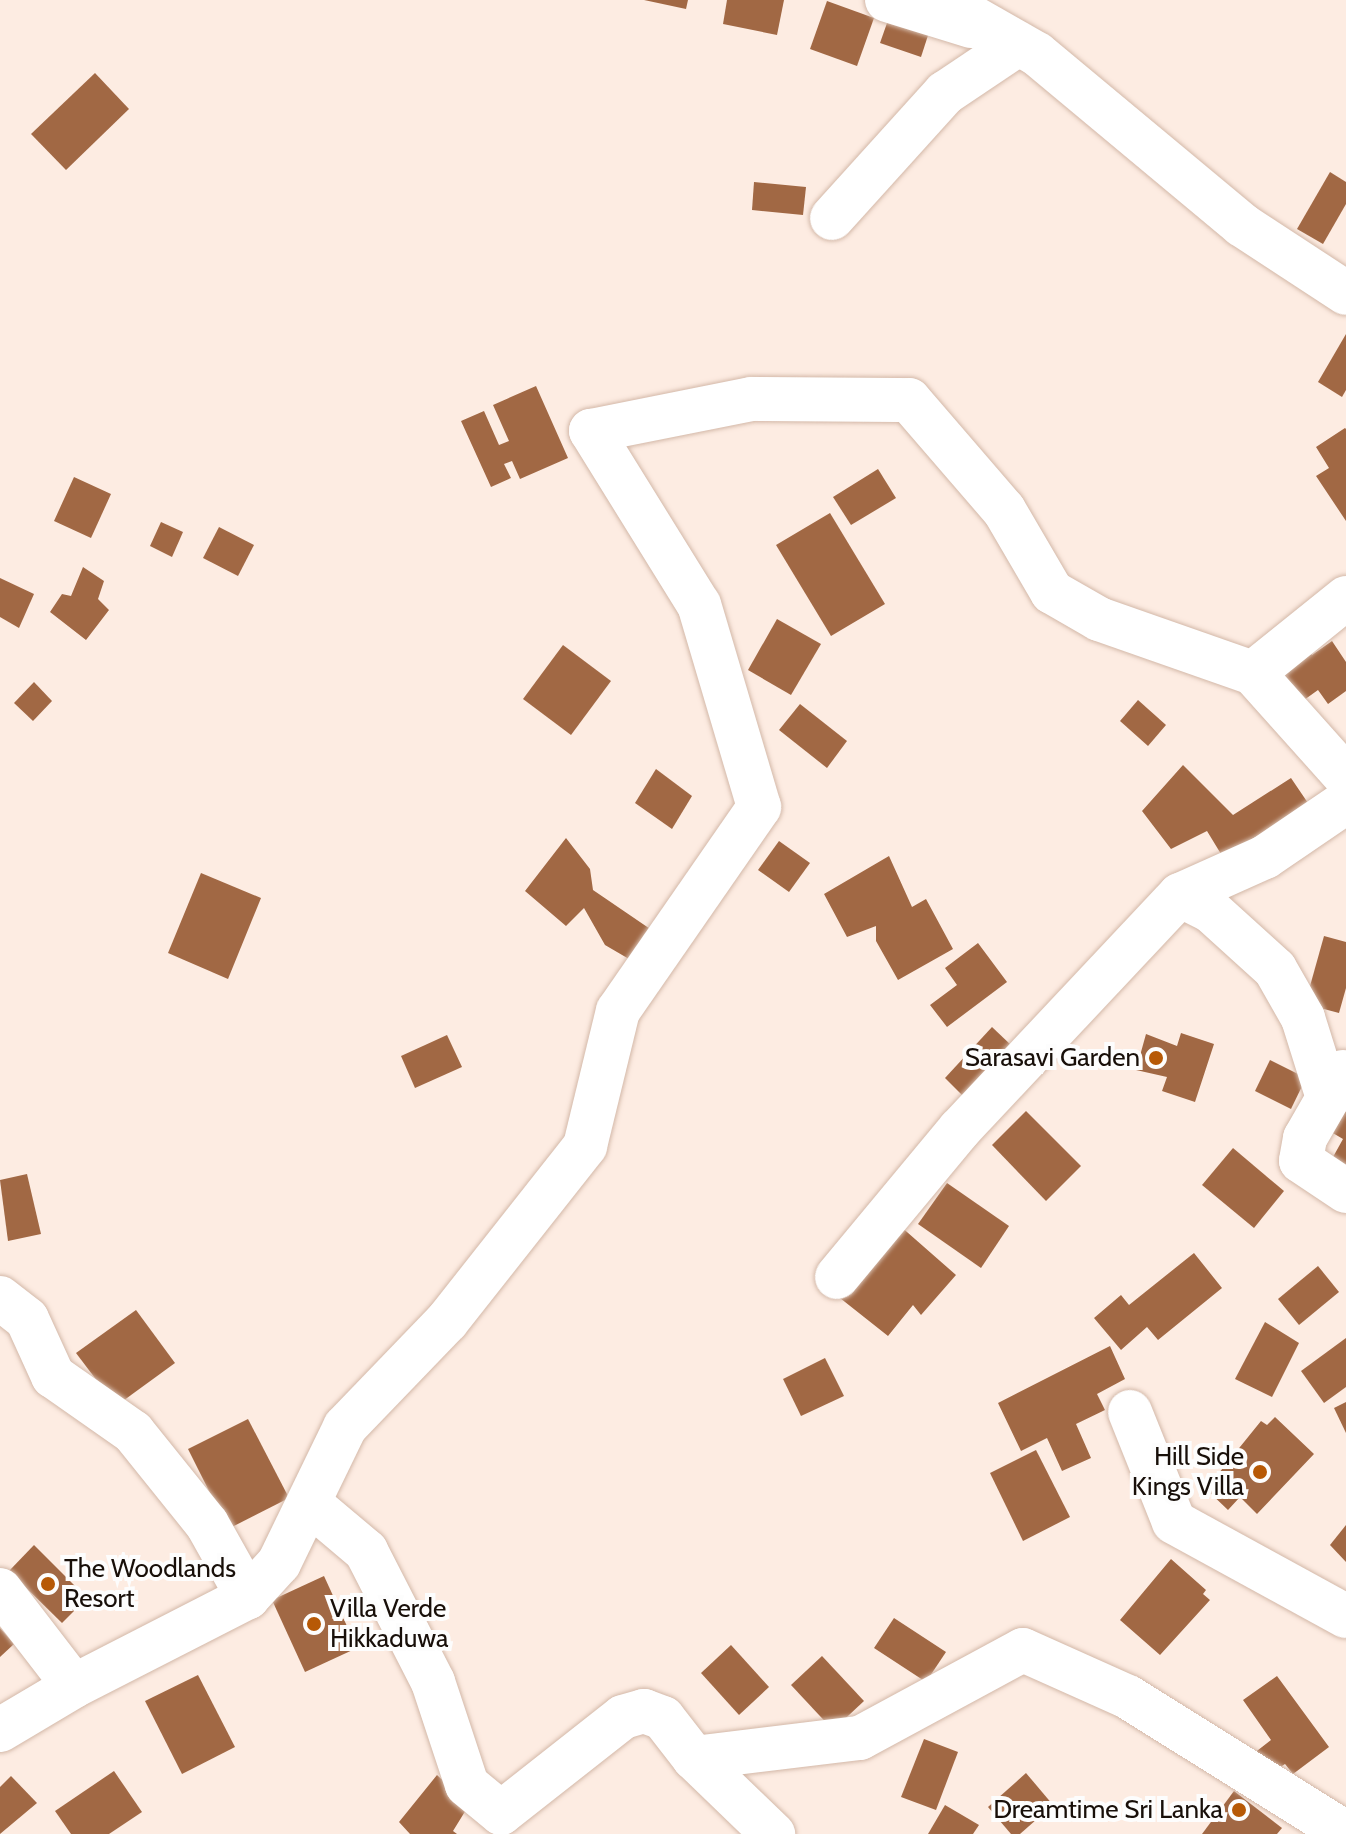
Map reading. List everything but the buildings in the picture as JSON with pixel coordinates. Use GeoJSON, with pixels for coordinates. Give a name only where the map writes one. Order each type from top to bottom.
{"type":"FeatureCollection","features":[{"type":"Feature","properties":{"kind":"street"},"geometry":{"type":"LineString","coordinates":[[887,0],[1013,40]]}},
{"type":"Feature","properties":{"kind":"street"},"geometry":{"type":"LineString","coordinates":[[942,0],[1013,40],[1144,139],[1242,225],[1346,293]]}},
{"type":"Feature","properties":{"kind":"street"},"geometry":{"type":"LineString","coordinates":[[832,218],[945,93],[1013,40]]}},
{"type":"Feature","properties":{"kind":"street"},"geometry":{"type":"LineString","coordinates":[[0,1730],[74,1686],[248,1597],[279,1563],[345,1427],[447,1321],[585,1146],[618,1011],[759,807],[699,605],[591,431],[751,399],[909,400],[1004,510],[1052,592],[1099,619],[1253,673],[1346,777]]}},
{"type":"Feature","properties":{"kind":"street"},"geometry":{"type":"LineString","coordinates":[[1253,673],[1346,598]]}},
{"type":"Feature","properties":{"kind":"street"},"geometry":{"type":"LineString","coordinates":[[837,1277],[960,1129],[1180,895],[1265,857],[1346,802]]}},
{"type":"Feature","properties":{"kind":"street"},"geometry":{"type":"LineString","coordinates":[[1180,895],[1211,911],[1275,969],[1303,1018],[1337,1083],[1305,1138],[1301,1161],[1346,1191]]}},
{"type":"Feature","properties":{"kind":"street"},"geometry":{"type":"LineString","coordinates":[[0,1298],[27,1319],[53,1376],[133,1432],[207,1524],[248,1597]]}},
{"type":"Feature","properties":{"kind":"street"},"geometry":{"type":"LineString","coordinates":[[1130,1412],[1174,1522],[1346,1616]]}},
{"type":"Feature","properties":{"kind":"street"},"geometry":{"type":"LineString","coordinates":[[309,1503],[366,1551],[433,1682],[467,1785],[501,1813],[623,1717],[644,1711],[663,1718],[694,1758],[773,1834]]}},
{"type":"Feature","properties":{"kind":"street"},"geometry":{"type":"LineString","coordinates":[[0,1590],[74,1686]]}},
{"type":"Feature","properties":{"kind":"street"},"geometry":{"type":"LineString","coordinates":[[694,1758],[860,1738],[1023,1650],[1128,1697],[1346,1833]]}},
{"type":"Feature","properties":{"kind":"place","name":"Sarasavi Garden"},"geometry":{"type":"Point","coordinates":[1156,1058]}},
{"type":"Feature","properties":{"kind":"place","name":"Hill Side Kings Villa"},"geometry":{"type":"Point","coordinates":[1260,1472]}},
{"type":"Feature","properties":{"kind":"place","name":"The Woodlands Resort"},"geometry":{"type":"Point","coordinates":[48,1584]}},
{"type":"Feature","properties":{"kind":"place","name":"Villa Verde Hikkaduwa"},"geometry":{"type":"Point","coordinates":[314,1624]}},
{"type":"Feature","properties":{"kind":"place","name":"Dreamtime Sri Lanka"},"geometry":{"type":"Point","coordinates":[1239,1810]}}]}
